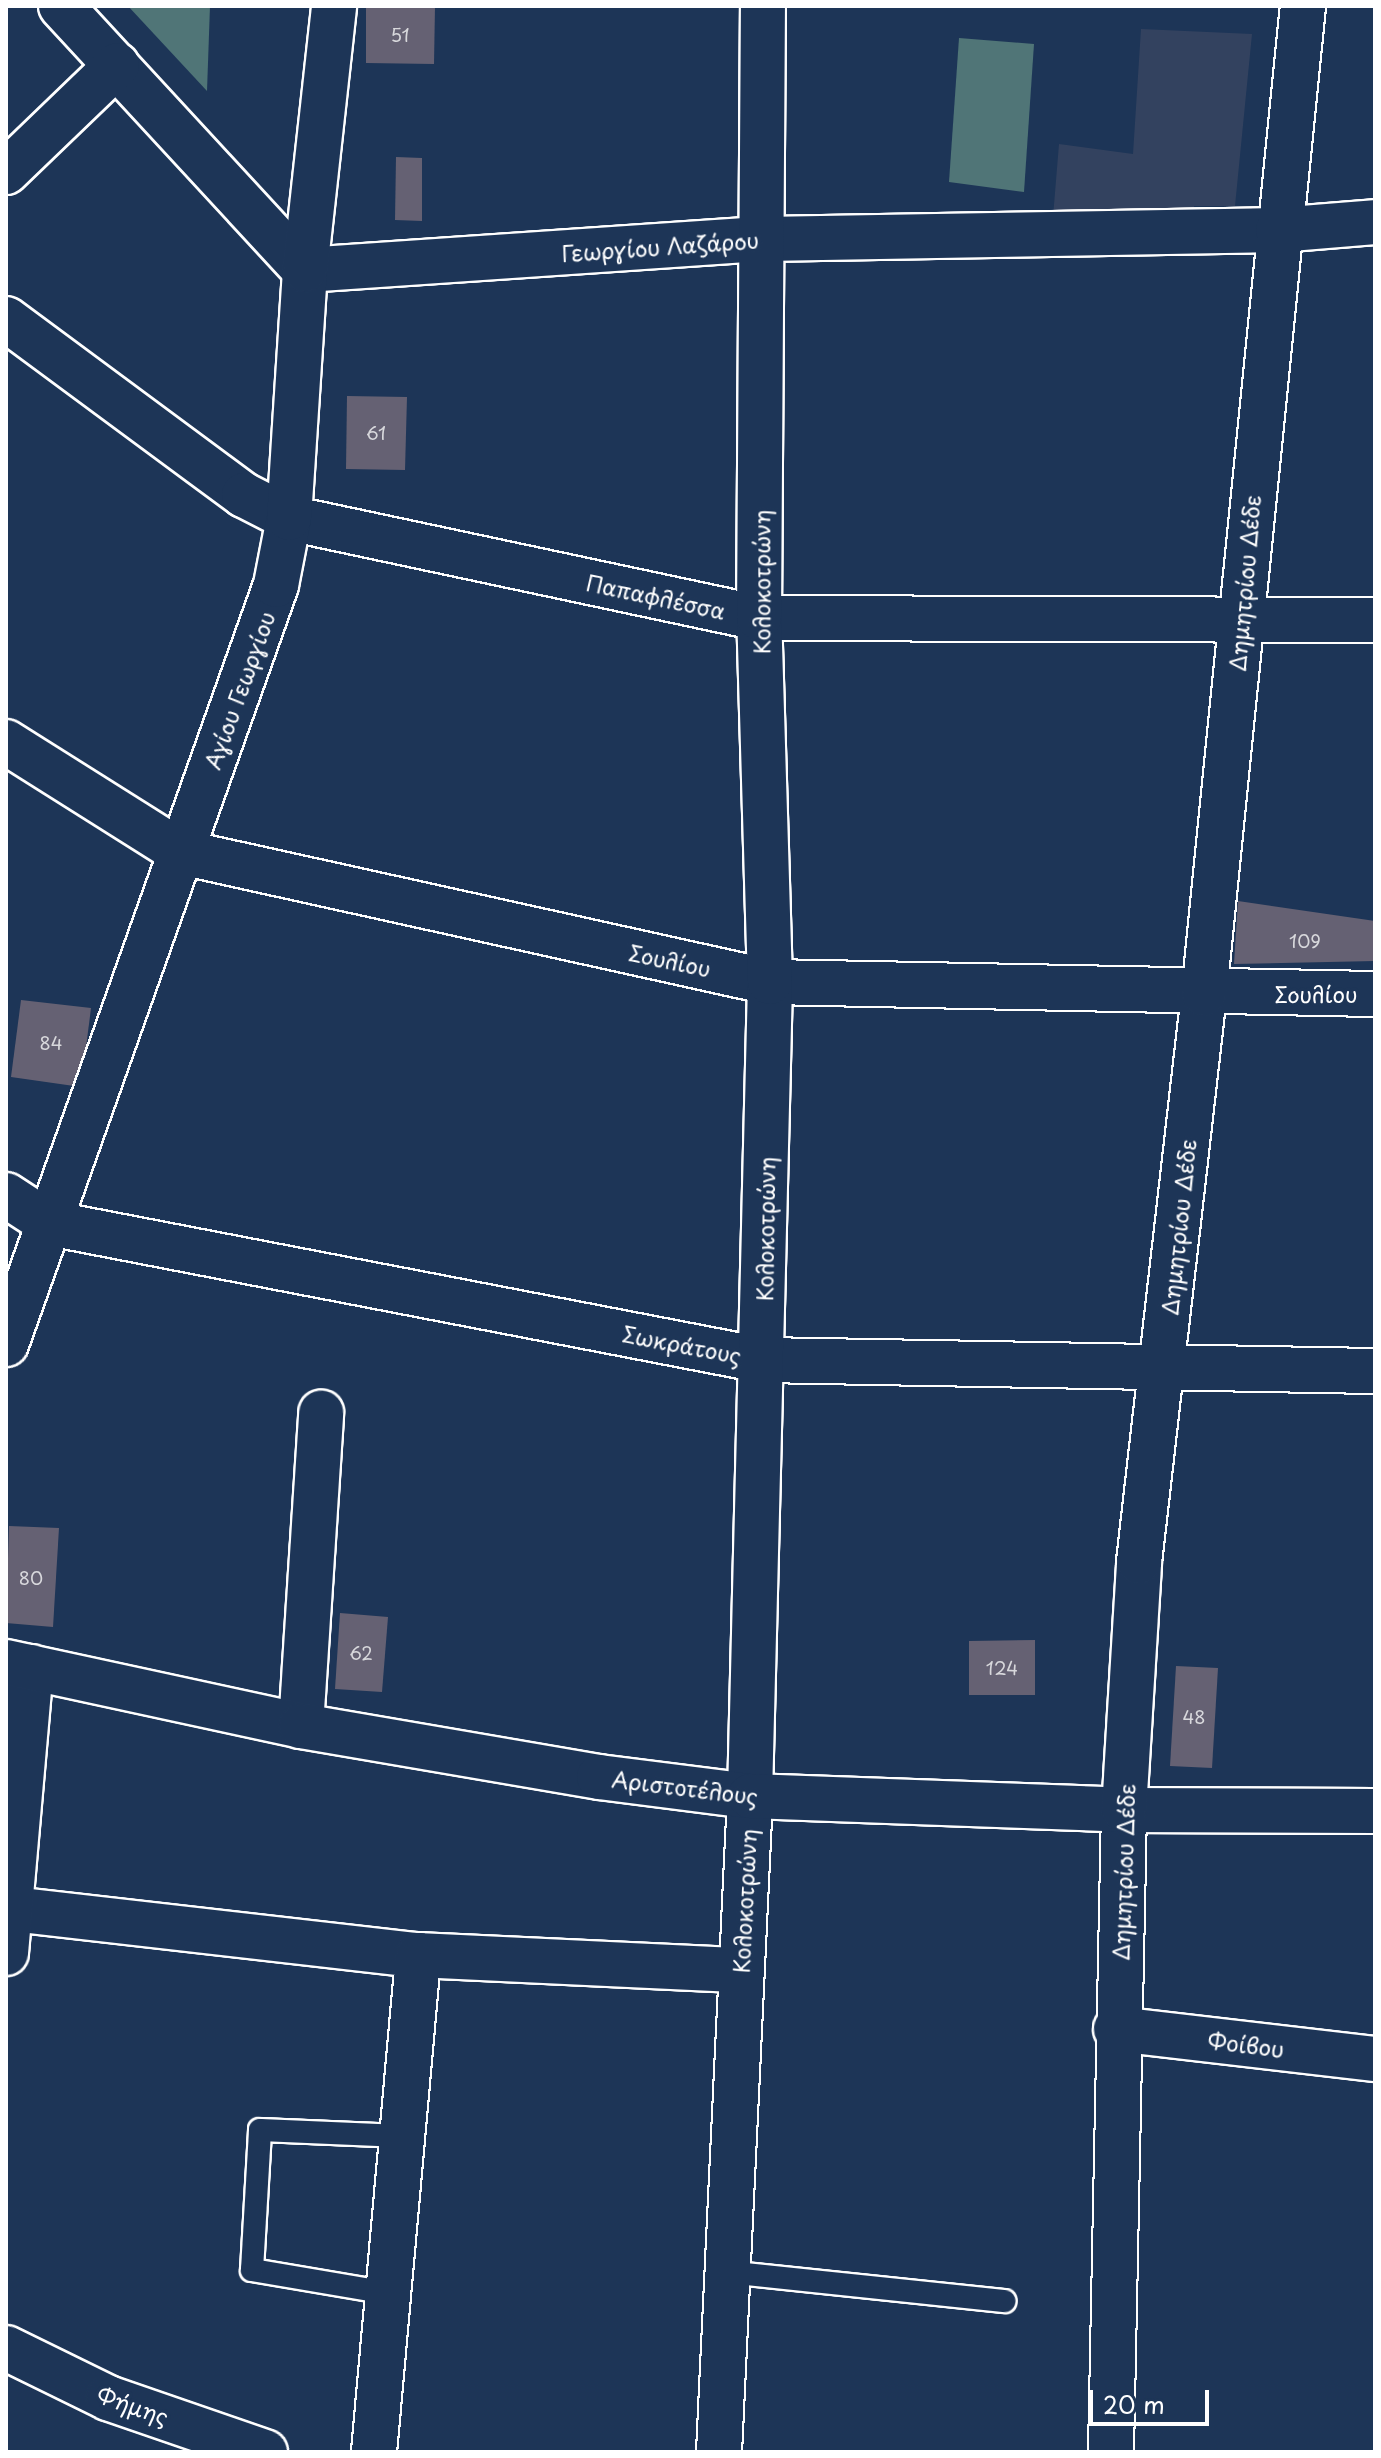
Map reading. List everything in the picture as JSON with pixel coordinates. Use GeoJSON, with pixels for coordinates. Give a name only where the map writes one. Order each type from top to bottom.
{"type":"FeatureCollection","features":[{"type":"Feature","properties":{"kind":"street"},"geometry":{"type":"LineString","coordinates":[[61,6],[305,270]]}},
{"type":"Feature","properties":{"kind":"street","name":"Αγίου Γεωργίου"},"geometry":{"type":"LineString","coordinates":[[6,1344],[276,585],[289,518],[305,270],[334,6]]}},
{"type":"Feature","properties":{"kind":"street","name":"Κολοκοτρώνη"},"geometry":{"type":"LineString","coordinates":[[719,2452],[750,1796],[770,982],[759,618],[764,239],[763,6]]}},
{"type":"Feature","properties":{"kind":"street","name":"Δημητρίου Δέδε"},"geometry":{"type":"LineString","coordinates":[[1111,2452],[1116,2029],[1124,1810],[1139,1562],[1204,994],[1278,230],[1303,6]]}},
{"type":"Feature","properties":{"kind":"street"},"geometry":{"type":"LineString","coordinates":[[6,172],[117,65]]}},
{"type":"Feature","properties":{"kind":"street","name":"Γεωργίου Λαζάρου"},"geometry":{"type":"LineString","coordinates":[[305,270],[764,239],[1278,230],[1375,222]]}},
{"type":"Feature","properties":{"kind":"street","name":"Παπαφλέσσα"},"geometry":{"type":"LineString","coordinates":[[6,319],[244,495],[289,518],[759,618],[1240,623],[1375,620]]}},
{"type":"Feature","properties":{"kind":"street","name":"Σουλίου"},"geometry":{"type":"LineString","coordinates":[[6,742],[181,852],[770,982],[1204,994],[1375,994]]}},
{"type":"Feature","properties":{"kind":"street","name":"Σωκράτους"},"geometry":{"type":"LineString","coordinates":[[6,1195],[49,1223],[762,1360],[1162,1371],[1375,1371]]}},
{"type":"Feature","properties":{"kind":"street"},"geometry":{"type":"LineString","coordinates":[[301,1726],[321,1413]]}},
{"type":"Feature","properties":{"kind":"street"},"geometry":{"type":"LineString","coordinates":[[6,1953],[12,1909],[19,1664]]}},
{"type":"Feature","properties":{"kind":"street","name":"Αριστοτέλους"},"geometry":{"type":"LineString","coordinates":[[19,1664],[301,1726],[599,1777],[750,1796],[1124,1810],[1375,1811]]}},
{"type":"Feature","properties":{"kind":"street"},"geometry":{"type":"LineString","coordinates":[[12,1909],[418,1955],[740,1970]]}},
{"type":"Feature","properties":{"kind":"street"},"geometry":{"type":"LineString","coordinates":[[374,2452],[418,1955]]}},
{"type":"Feature","properties":{"kind":"street","name":"Φοίβου"},"geometry":{"type":"LineString","coordinates":[[1116,2029],[1375,2059]]}},
{"type":"Feature","properties":{"kind":"street","name":"Φήμης"},"geometry":{"type":"LineString","coordinates":[[6,2348],[108,2398],[265,2452]]}},
{"type":"Feature","properties":{"kind":"lane"},"geometry":{"type":"LineString","coordinates":[[388,2293],[252,2270],[260,2130],[402,2136]]}},
{"type":"Feature","properties":{"kind":"lane"},"geometry":{"type":"LineString","coordinates":[[727,2272],[1004,2301]]}},
{"type":"Feature","properties":{"kind":"shaded area"},"geometry":{"type":"Polygon","coordinates":[[[1141,29],[1252,34],[1235,206],[1194,206],[1194,218],[1053,217],[1059,144],[1133,154],[1141,29]]]}},
{"type":"Feature","properties":{"kind":"green space"},"geometry":{"type":"Polygon","coordinates":[[[128,6],[210,6],[207,91],[128,6]]]}},
{"type":"Feature","properties":{"kind":"green space"},"geometry":{"type":"Polygon","coordinates":[[[959,38],[1034,44],[1024,192],[949,182],[959,38]]]}},
{"type":"Feature","properties":{"kind":"building"},"geometry":{"type":"Polygon","coordinates":[[[366,6],[435,6],[434,64],[366,63],[366,6]]]}},
{"type":"Feature","properties":{"kind":"building"},"geometry":{"type":"Polygon","coordinates":[[[396,157],[422,158],[422,221],[395,220],[396,157]]]}},
{"type":"Feature","properties":{"kind":"building"},"geometry":{"type":"Polygon","coordinates":[[[347,396],[407,397],[405,470],[346,469],[347,396]]]}},
{"type":"Feature","properties":{"kind":"building"},"geometry":{"type":"Polygon","coordinates":[[[1238,901],[1375,921],[1375,961],[1234,964],[1238,901]]]}},
{"type":"Feature","properties":{"kind":"building"},"geometry":{"type":"Polygon","coordinates":[[[21,1000],[91,1008],[81,1087],[11,1077],[21,1000]]]}},
{"type":"Feature","properties":{"kind":"building"},"geometry":{"type":"Polygon","coordinates":[[[9,1526],[59,1528],[53,1627],[6,1623],[9,1526]]]}},
{"type":"Feature","properties":{"kind":"building"},"geometry":{"type":"Polygon","coordinates":[[[340,1613],[388,1617],[382,1692],[335,1689],[340,1613]]]}},
{"type":"Feature","properties":{"kind":"building"},"geometry":{"type":"Polygon","coordinates":[[[1035,1640],[1035,1695],[969,1695],[969,1641],[1035,1640]]]}},
{"type":"Feature","properties":{"kind":"building"},"geometry":{"type":"Polygon","coordinates":[[[1176,1666],[1218,1668],[1212,1768],[1170,1766],[1176,1666]]]}}]}
